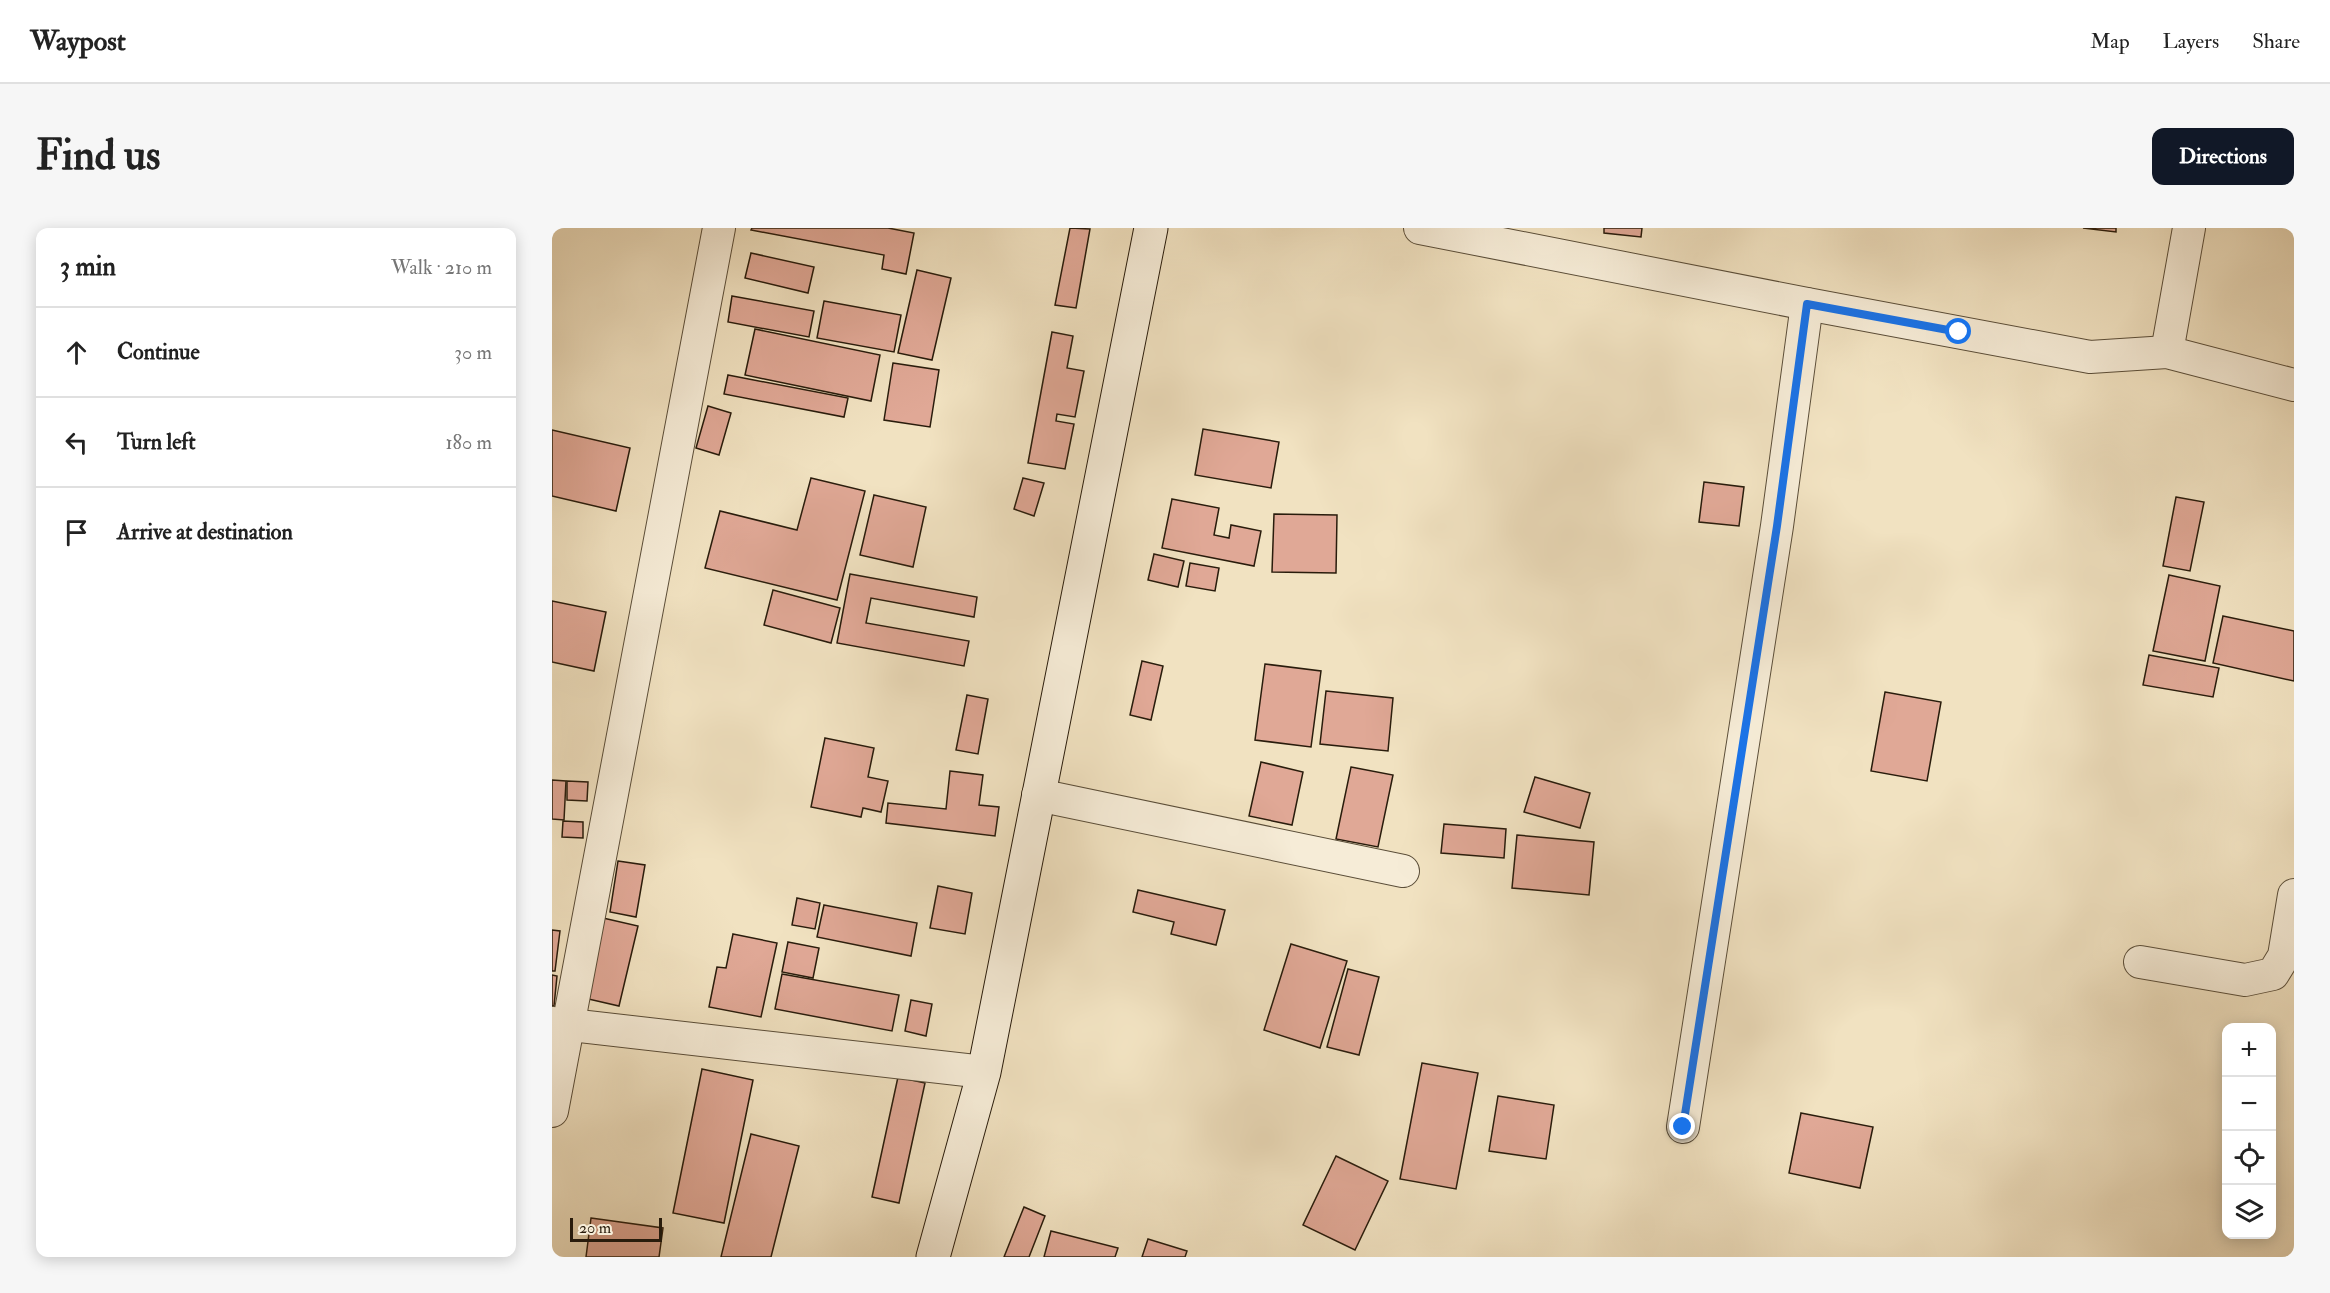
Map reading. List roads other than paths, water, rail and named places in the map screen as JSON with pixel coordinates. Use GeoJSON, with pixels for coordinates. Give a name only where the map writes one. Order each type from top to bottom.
{"type":"FeatureCollection","features":[{"type":"Feature","properties":{"kind":"street"},"geometry":{"type":"LineString","coordinates":[[552,1111],[560,1025],[719,228]]}},
{"type":"Feature","properties":{"kind":"street"},"geometry":{"type":"LineString","coordinates":[[933,1257],[984,1072],[1151,228]]}},
{"type":"Feature","properties":{"kind":"street"},"geometry":{"type":"LineString","coordinates":[[1420,228],[2090,357],[2167,352],[2294,385]]}},
{"type":"Feature","properties":{"kind":"street"},"geometry":{"type":"LineString","coordinates":[[2167,352],[2189,228]]}},
{"type":"Feature","properties":{"kind":"street"},"geometry":{"type":"LineString","coordinates":[[1683,1127],[1777,526],[1807,304]]}},
{"type":"Feature","properties":{"kind":"street"},"geometry":{"type":"LineString","coordinates":[[1038,795],[1403,871]]}},
{"type":"Feature","properties":{"kind":"street"},"geometry":{"type":"LineString","coordinates":[[2140,962],[2245,980],[2273,974],[2284,956],[2294,895]]}},
{"type":"Feature","properties":{"kind":"street"},"geometry":{"type":"LineString","coordinates":[[560,1025],[984,1072]]}}]}
